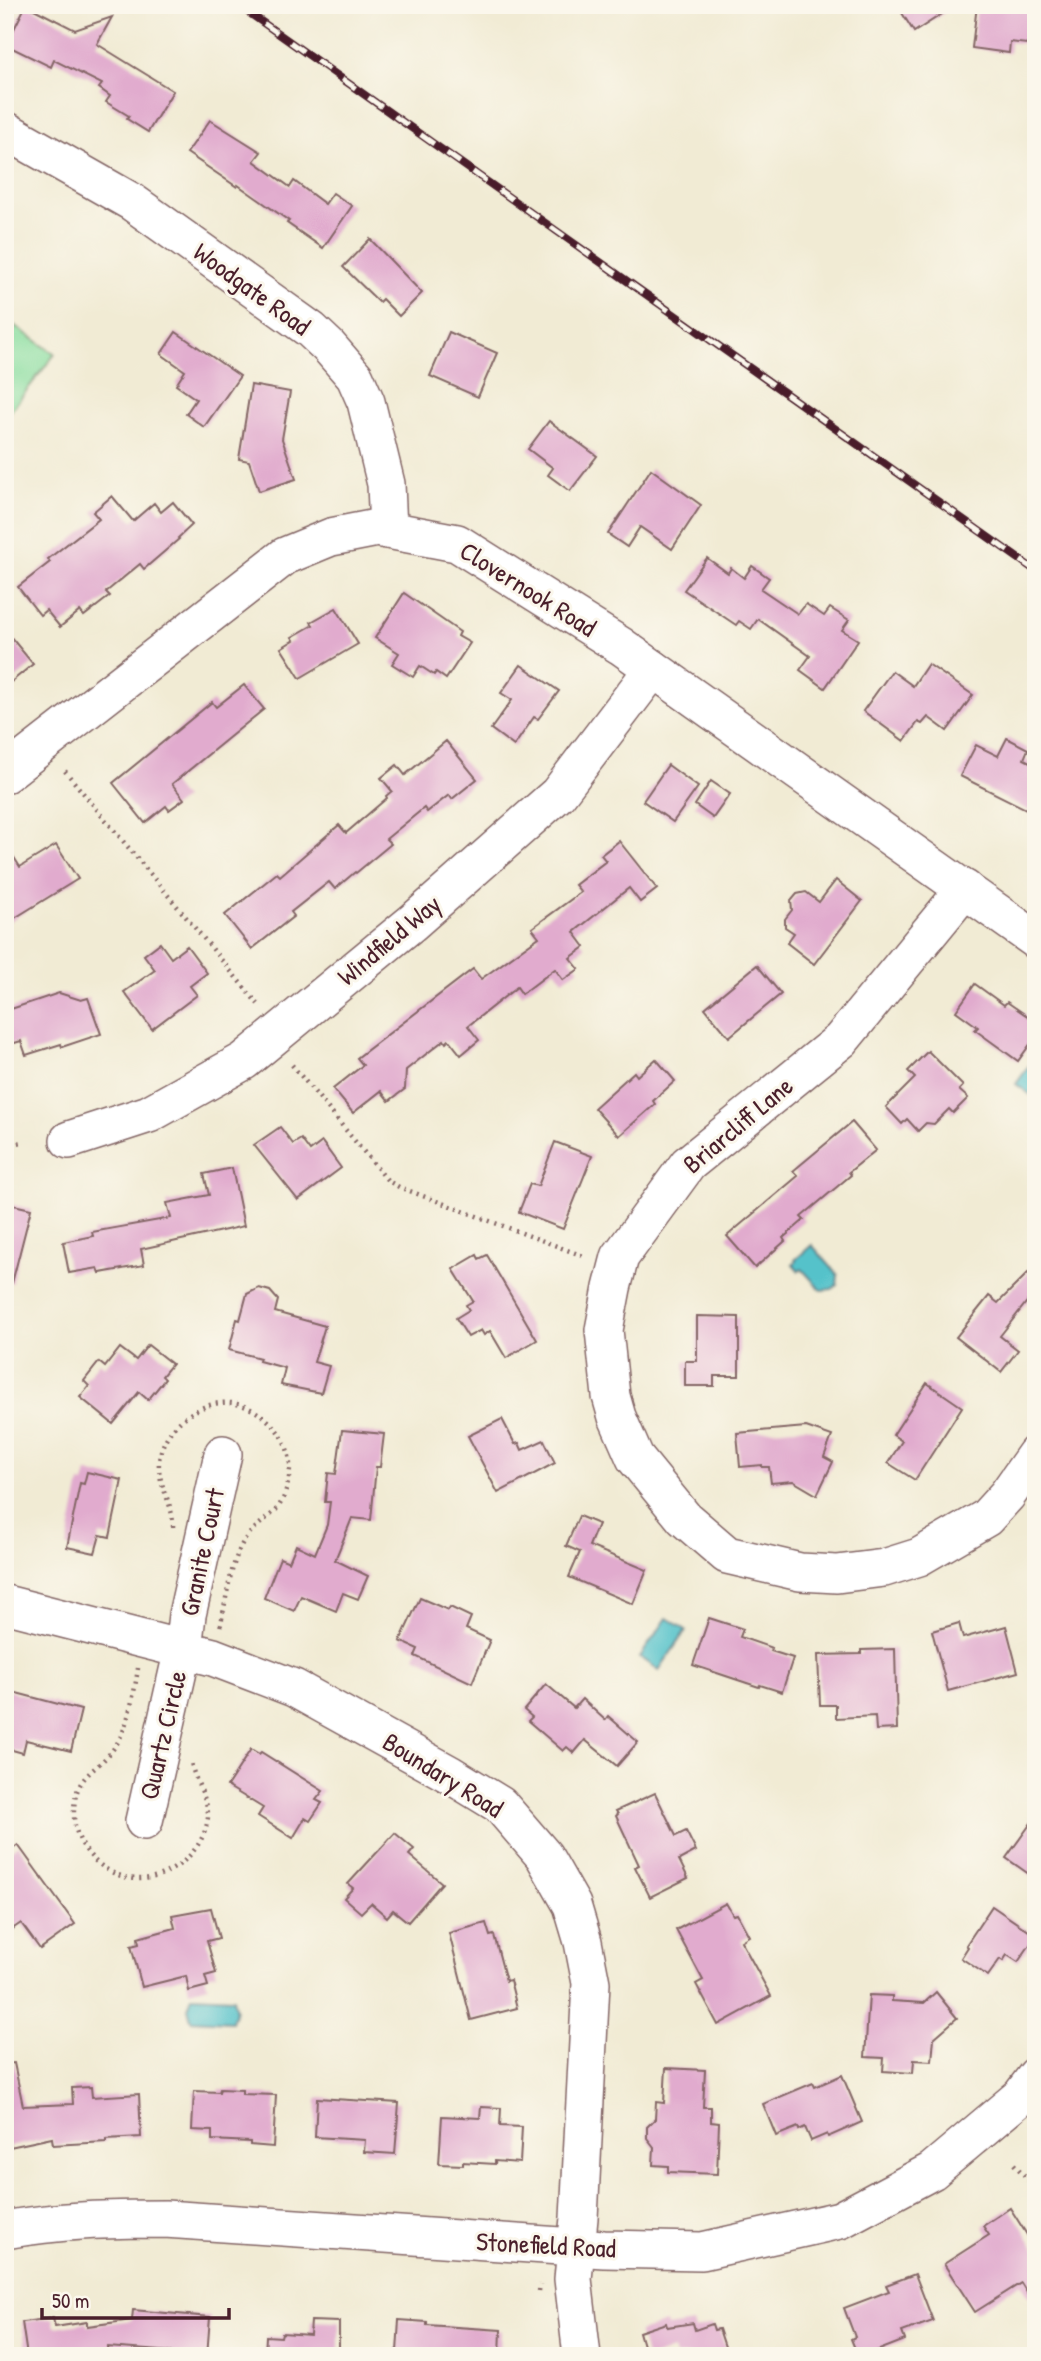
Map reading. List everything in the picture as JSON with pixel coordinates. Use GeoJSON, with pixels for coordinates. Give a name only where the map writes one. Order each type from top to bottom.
{"type":"FeatureCollection","features":[{"type":"Feature","properties":{"kind":"street","name":"Woodgate Road"},"geometry":{"type":"LineString","coordinates":[[5,130],[132,202],[311,330],[330,347],[355,377],[366,402],[386,484],[388,530]]}},
{"type":"Feature","properties":{"kind":"street","name":"Clovernook Road"},"geometry":{"type":"LineString","coordinates":[[5,774],[285,556],[331,537],[377,528],[457,543],[621,646],[1036,940]]}},
{"type":"Feature","properties":{"kind":"street","name":"Windfield Way"},"geometry":{"type":"LineString","coordinates":[[69,1140],[149,1114],[244,1061],[412,922],[558,794],[653,669]]}},
{"type":"Feature","properties":{"kind":"street","name":"Briarcliff Lane"},"geometry":{"type":"LineString","coordinates":[[965,889],[841,1040],[688,1164],[621,1257],[604,1330],[611,1396],[635,1458],[684,1518],[727,1555],[800,1572],[837,1574],[884,1568],[919,1557],[986,1518],[1007,1495],[1036,1454]]}},
{"type":"Feature","properties":{"kind":"street","name":"Granite Court"},"geometry":{"type":"LineString","coordinates":[[183,1649],[187,1615],[223,1454]]}},
{"type":"Feature","properties":{"kind":"street","name":"Boundary Road"},"geometry":{"type":"LineString","coordinates":[[5,1604],[23,1611],[213,1657],[294,1688],[500,1805],[544,1856],[572,1905],[591,1983],[579,2218],[574,2247],[573,2279],[582,2356]]}},
{"type":"Feature","properties":{"kind":"street","name":"Quartz Circle"},"geometry":{"type":"LineString","coordinates":[[144,1821],[183,1649]]}},
{"type":"Feature","properties":{"kind":"street","name":"Stonefield Road"},"geometry":{"type":"LineString","coordinates":[[5,2230],[51,2222],[165,2219],[574,2247],[702,2250],[840,2220],[932,2171],[1021,2096],[1036,2076]]}},
{"type":"Feature","properties":{"kind":"path"},"geometry":{"type":"LineString","coordinates":[[65,771],[258,1004]]}},
{"type":"Feature","properties":{"kind":"path"},"geometry":{"type":"LineString","coordinates":[[292,1065],[388,1181],[586,1257]]}},
{"type":"Feature","properties":{"kind":"path"},"geometry":{"type":"LineString","coordinates":[[5,1145],[23,1142]]}},
{"type":"Feature","properties":{"kind":"path"},"geometry":{"type":"LineString","coordinates":[[1014,2164],[1036,2188]]}},
{"type":"Feature","properties":{"kind":"path"},"geometry":{"type":"LineString","coordinates":[[540,2284],[540,2291]]}},
{"type":"Feature","properties":{"kind":"green space"},"geometry":{"type":"Polygon","coordinates":[[[5,319],[55,354],[5,418],[5,319]]]}},
{"type":"Feature","properties":{"kind":"water"},"geometry":{"type":"Polygon","coordinates":[[[1036,1056],[1036,1089],[1031,1095],[1016,1084],[1036,1056]]]}},
{"type":"Feature","properties":{"kind":"water"},"geometry":{"type":"Polygon","coordinates":[[[812,1245],[838,1275],[837,1285],[832,1289],[821,1290],[802,1269],[799,1271],[793,1264],[812,1245]]]}},
{"type":"Feature","properties":{"kind":"water"},"geometry":{"type":"Polygon","coordinates":[[[667,1618],[686,1630],[659,1670],[640,1657],[667,1618]]]}},
{"type":"Feature","properties":{"kind":"water"},"geometry":{"type":"Polygon","coordinates":[[[192,1996],[233,1998],[235,2010],[232,2022],[191,2020],[188,2008],[192,1996]]]}},
{"type":"Feature","properties":{"kind":"building"},"geometry":{"type":"Polygon","coordinates":[[[26,5],[75,30],[112,17],[97,44],[173,91],[148,132],[106,102],[110,96],[99,88],[102,84],[54,60],[51,67],[6,45],[26,5]]]}},
{"type":"Feature","properties":{"kind":"building"},"geometry":{"type":"Polygon","coordinates":[[[897,5],[956,5],[914,32],[897,5]]]}},
{"type":"Feature","properties":{"kind":"building"},"geometry":{"type":"Polygon","coordinates":[[[977,5],[1036,7],[1036,45],[1010,42],[1009,53],[972,48],[977,5]]]}},
{"type":"Feature","properties":{"kind":"building"},"geometry":{"type":"Polygon","coordinates":[[[210,120],[261,152],[254,161],[290,187],[294,181],[325,204],[333,193],[352,206],[323,248],[238,185],[237,187],[187,153],[210,120]]]}},
{"type":"Feature","properties":{"kind":"building"},"geometry":{"type":"Polygon","coordinates":[[[370,239],[422,293],[399,316],[382,299],[379,302],[343,267],[370,239]]]}},
{"type":"Feature","properties":{"kind":"building"},"geometry":{"type":"Polygon","coordinates":[[[176,332],[240,376],[204,427],[186,414],[196,399],[176,385],[185,371],[161,354],[176,332]]]}},
{"type":"Feature","properties":{"kind":"building"},"geometry":{"type":"Polygon","coordinates":[[[449,332],[497,353],[478,397],[430,376],[449,332]]]}},
{"type":"Feature","properties":{"kind":"building"},"geometry":{"type":"Polygon","coordinates":[[[251,385],[290,392],[282,439],[296,479],[259,491],[249,461],[239,459],[251,385]]]}},
{"type":"Feature","properties":{"kind":"building"},"geometry":{"type":"Polygon","coordinates":[[[549,421],[597,456],[570,491],[548,475],[553,468],[528,449],[549,421]]]}},
{"type":"Feature","properties":{"kind":"building"},"geometry":{"type":"Polygon","coordinates":[[[651,469],[701,505],[672,549],[640,527],[627,547],[608,534],[651,469]]]}},
{"type":"Feature","properties":{"kind":"building"},"geometry":{"type":"Polygon","coordinates":[[[112,496],[133,521],[154,503],[161,512],[173,502],[192,525],[144,569],[140,564],[106,592],[110,596],[84,616],[80,611],[60,627],[46,610],[40,615],[18,587],[50,562],[48,559],[99,519],[93,512],[112,496]]]}},
{"type":"Feature","properties":{"kind":"building"},"geometry":{"type":"Polygon","coordinates":[[[707,558],[728,573],[731,568],[744,578],[752,566],[769,578],[761,589],[798,614],[806,604],[824,616],[830,608],[849,620],[842,630],[858,640],[825,688],[800,670],[810,656],[758,619],[751,629],[739,621],[736,625],[684,590],[707,558]]]}},
{"type":"Feature","properties":{"kind":"building"},"geometry":{"type":"Polygon","coordinates":[[[404,593],[460,632],[458,636],[470,643],[446,679],[420,666],[413,677],[392,664],[399,653],[375,638],[404,593]]]}},
{"type":"Feature","properties":{"kind":"building"},"geometry":{"type":"Polygon","coordinates":[[[336,608],[358,644],[300,678],[281,648],[294,640],[292,637],[313,625],[311,622],[336,608]]]}},
{"type":"Feature","properties":{"kind":"building"},"geometry":{"type":"Polygon","coordinates":[[[5,630],[33,664],[5,687],[5,630]]]}},
{"type":"Feature","properties":{"kind":"building"},"geometry":{"type":"Polygon","coordinates":[[[928,664],[973,695],[947,731],[928,717],[922,724],[918,722],[904,741],[863,711],[892,671],[913,686],[928,664]]]}},
{"type":"Feature","properties":{"kind":"building"},"geometry":{"type":"Polygon","coordinates":[[[521,665],[559,691],[538,719],[534,717],[514,746],[491,729],[512,700],[501,693],[521,665]]]}},
{"type":"Feature","properties":{"kind":"building"},"geometry":{"type":"Polygon","coordinates":[[[244,685],[264,709],[172,784],[184,799],[169,810],[166,806],[145,823],[113,783],[212,702],[216,707],[244,685]]]}},
{"type":"Feature","properties":{"kind":"building"},"geometry":{"type":"Polygon","coordinates":[[[1007,738],[1028,749],[1024,759],[1036,765],[1036,814],[960,776],[976,745],[998,756],[1007,738]]]}},
{"type":"Feature","properties":{"kind":"building"},"geometry":{"type":"Polygon","coordinates":[[[446,741],[477,779],[452,799],[449,795],[427,812],[424,808],[386,839],[391,844],[356,873],[335,889],[329,882],[291,912],[294,916],[252,949],[225,915],[277,873],[280,876],[339,825],[346,833],[387,798],[392,791],[381,778],[397,765],[405,775],[446,741]]]}},
{"type":"Feature","properties":{"kind":"building"},"geometry":{"type":"Polygon","coordinates":[[[668,765],[698,787],[673,822],[643,801],[668,765]]]}},
{"type":"Feature","properties":{"kind":"building"},"geometry":{"type":"Polygon","coordinates":[[[711,781],[730,794],[713,818],[695,805],[711,781]]]}},
{"type":"Feature","properties":{"kind":"building"},"geometry":{"type":"Polygon","coordinates":[[[619,841],[657,889],[640,902],[629,888],[574,932],[585,947],[570,958],[579,969],[563,980],[555,969],[522,994],[517,987],[468,1026],[479,1040],[461,1055],[449,1040],[446,1043],[444,1040],[406,1070],[405,1089],[389,1101],[381,1091],[353,1113],[333,1089],[363,1065],[357,1058],[473,969],[481,979],[539,937],[532,928],[581,892],[575,885],[606,861],[601,855],[619,841]]]}},
{"type":"Feature","properties":{"kind":"building"},"geometry":{"type":"Polygon","coordinates":[[[5,843],[20,867],[56,845],[78,879],[5,924],[5,843]]]}},
{"type":"Feature","properties":{"kind":"building"},"geometry":{"type":"Polygon","coordinates":[[[836,880],[862,901],[814,964],[787,943],[794,933],[785,927],[785,919],[792,910],[791,901],[797,894],[806,892],[819,902],[836,880]]]}},
{"type":"Feature","properties":{"kind":"building"},"geometry":{"type":"Polygon","coordinates":[[[160,943],[171,958],[187,946],[207,973],[190,986],[197,995],[152,1029],[124,992],[155,970],[144,955],[160,943]]]}},
{"type":"Feature","properties":{"kind":"building"},"geometry":{"type":"Polygon","coordinates":[[[757,965],[781,994],[729,1037],[705,1008],[757,965]]]}},
{"type":"Feature","properties":{"kind":"building"},"geometry":{"type":"Polygon","coordinates":[[[975,984],[1004,1005],[1007,1002],[1036,1022],[1036,1036],[1018,1061],[975,1030],[978,1027],[956,1011],[975,984]]]}},
{"type":"Feature","properties":{"kind":"building"},"geometry":{"type":"Polygon","coordinates":[[[59,993],[81,1000],[88,998],[101,1034],[26,1055],[21,1041],[5,1046],[5,1011],[59,993]]]}},
{"type":"Feature","properties":{"kind":"building"},"geometry":{"type":"Polygon","coordinates":[[[928,1051],[963,1086],[959,1090],[968,1098],[953,1113],[949,1109],[934,1124],[926,1123],[918,1131],[907,1119],[902,1124],[886,1107],[915,1078],[908,1071],[928,1051]]]}},
{"type":"Feature","properties":{"kind":"building"},"geometry":{"type":"Polygon","coordinates":[[[656,1059],[675,1081],[653,1101],[655,1104],[619,1136],[594,1108],[634,1072],[637,1076],[656,1059]]]}},
{"type":"Feature","properties":{"kind":"building"},"geometry":{"type":"Polygon","coordinates":[[[852,1122],[876,1150],[801,1217],[804,1220],[755,1268],[727,1236],[798,1176],[793,1171],[852,1122]]]}},
{"type":"Feature","properties":{"kind":"building"},"geometry":{"type":"Polygon","coordinates":[[[280,1127],[293,1144],[301,1139],[310,1151],[322,1142],[341,1168],[298,1200],[254,1145],[280,1127]]]}},
{"type":"Feature","properties":{"kind":"building"},"geometry":{"type":"Polygon","coordinates":[[[555,1142],[592,1156],[563,1229],[519,1212],[530,1184],[538,1186],[555,1142]]]}},
{"type":"Feature","properties":{"kind":"building"},"geometry":{"type":"Polygon","coordinates":[[[232,1168],[244,1226],[141,1249],[144,1265],[100,1273],[98,1268],[69,1273],[63,1242],[93,1236],[92,1232],[171,1218],[167,1203],[209,1195],[204,1174],[232,1168]]]}},
{"type":"Feature","properties":{"kind":"building"},"geometry":{"type":"Polygon","coordinates":[[[5,1203],[31,1209],[12,1283],[5,1282],[5,1203]]]}},
{"type":"Feature","properties":{"kind":"building"},"geometry":{"type":"Polygon","coordinates":[[[477,1255],[479,1259],[487,1255],[537,1340],[506,1358],[490,1331],[484,1335],[481,1330],[468,1337],[456,1318],[469,1310],[466,1305],[473,1301],[453,1269],[477,1255]]]}},
{"type":"Feature","properties":{"kind":"building"},"geometry":{"type":"Polygon","coordinates":[[[1036,1265],[1036,1290],[1000,1336],[1018,1350],[1001,1372],[956,1337],[989,1296],[998,1303],[1036,1265]]]}},
{"type":"Feature","properties":{"kind":"building"},"geometry":{"type":"Polygon","coordinates":[[[259,1288],[270,1291],[278,1300],[275,1312],[325,1326],[314,1362],[329,1366],[321,1393],[281,1385],[285,1368],[229,1350],[247,1294],[259,1288]]]}},
{"type":"Feature","properties":{"kind":"building"},"geometry":{"type":"Polygon","coordinates":[[[697,1316],[739,1317],[739,1376],[714,1376],[714,1386],[685,1386],[685,1361],[697,1361],[697,1316]]]}},
{"type":"Feature","properties":{"kind":"building"},"geometry":{"type":"Polygon","coordinates":[[[148,1345],[172,1364],[162,1376],[165,1379],[148,1400],[139,1392],[113,1424],[80,1397],[89,1386],[84,1381],[99,1362],[105,1367],[120,1348],[136,1360],[148,1345]]]}},
{"type":"Feature","properties":{"kind":"building"},"geometry":{"type":"Polygon","coordinates":[[[927,1383],[962,1407],[915,1480],[888,1463],[902,1441],[893,1435],[927,1383]]]}},
{"type":"Feature","properties":{"kind":"building"},"geometry":{"type":"Polygon","coordinates":[[[502,1419],[515,1444],[519,1443],[522,1450],[544,1440],[555,1463],[498,1493],[468,1436],[502,1419]]]}},
{"type":"Feature","properties":{"kind":"building"},"geometry":{"type":"Polygon","coordinates":[[[806,1427],[832,1436],[824,1457],[833,1462],[817,1495],[793,1481],[771,1483],[769,1467],[740,1467],[737,1433],[806,1427]]]}},
{"type":"Feature","properties":{"kind":"building"},"geometry":{"type":"Polygon","coordinates":[[[342,1430],[384,1434],[380,1467],[376,1467],[371,1520],[352,1518],[335,1560],[368,1576],[358,1599],[343,1593],[336,1611],[301,1596],[294,1611],[264,1598],[280,1558],[289,1562],[296,1545],[315,1554],[327,1525],[330,1502],[325,1502],[328,1473],[336,1474],[342,1430]]]}},
{"type":"Feature","properties":{"kind":"building"},"geometry":{"type":"Polygon","coordinates":[[[87,1472],[122,1480],[110,1537],[100,1535],[95,1553],[67,1547],[80,1483],[84,1484],[87,1472]]]}},
{"type":"Feature","properties":{"kind":"building"},"geometry":{"type":"Polygon","coordinates":[[[579,1516],[598,1524],[589,1546],[647,1570],[633,1604],[569,1577],[580,1552],[566,1546],[579,1516]]]}},
{"type":"Feature","properties":{"kind":"building"},"geometry":{"type":"Polygon","coordinates":[[[420,1598],[471,1617],[466,1629],[490,1640],[472,1683],[415,1656],[418,1649],[400,1641],[420,1598]]]}},
{"type":"Feature","properties":{"kind":"building"},"geometry":{"type":"Polygon","coordinates":[[[709,1618],[743,1629],[740,1637],[793,1658],[782,1692],[693,1665],[709,1618]]]}},
{"type":"Feature","properties":{"kind":"building"},"geometry":{"type":"Polygon","coordinates":[[[959,1623],[963,1638],[1006,1626],[1018,1672],[948,1691],[932,1631],[959,1623]]]}},
{"type":"Feature","properties":{"kind":"building"},"geometry":{"type":"Polygon","coordinates":[[[895,1649],[897,1729],[876,1730],[875,1716],[836,1718],[836,1705],[820,1705],[818,1655],[861,1654],[861,1650],[895,1649]]]}},
{"type":"Feature","properties":{"kind":"building"},"geometry":{"type":"Polygon","coordinates":[[[546,1684],[574,1708],[582,1699],[605,1720],[608,1716],[638,1742],[617,1766],[585,1740],[574,1753],[567,1747],[563,1751],[528,1721],[532,1717],[524,1710],[546,1684]]]}},
{"type":"Feature","properties":{"kind":"building"},"geometry":{"type":"Polygon","coordinates":[[[5,1690],[81,1710],[71,1751],[26,1740],[23,1753],[5,1748],[5,1690]]]}},
{"type":"Feature","properties":{"kind":"building"},"geometry":{"type":"Polygon","coordinates":[[[251,1749],[259,1754],[261,1752],[323,1791],[316,1800],[322,1803],[310,1821],[305,1818],[293,1838],[258,1816],[263,1808],[227,1786],[251,1749]]]}},
{"type":"Feature","properties":{"kind":"building"},"geometry":{"type":"Polygon","coordinates":[[[655,1793],[676,1836],[686,1831],[696,1851],[679,1860],[688,1878],[650,1897],[635,1867],[639,1865],[616,1811],[655,1793]]]}},
{"type":"Feature","properties":{"kind":"building"},"geometry":{"type":"Polygon","coordinates":[[[1036,1816],[1036,1879],[1006,1858],[1036,1816]]]}},
{"type":"Feature","properties":{"kind":"building"},"geometry":{"type":"Polygon","coordinates":[[[395,1833],[414,1849],[409,1855],[442,1883],[408,1922],[393,1910],[387,1917],[371,1903],[361,1913],[344,1898],[353,1888],[348,1884],[395,1833]]]}},
{"type":"Feature","properties":{"kind":"building"},"geometry":{"type":"Polygon","coordinates":[[[18,1845],[75,1924],[40,1949],[21,1923],[5,1934],[5,1855],[18,1845]]]}},
{"type":"Feature","properties":{"kind":"building"},"geometry":{"type":"Polygon","coordinates":[[[726,1903],[733,1915],[737,1914],[749,1936],[741,1941],[771,1996],[718,2025],[696,1984],[703,1980],[676,1930],[726,1903]]]}},
{"type":"Feature","properties":{"kind":"building"},"geometry":{"type":"Polygon","coordinates":[[[992,1906],[1036,1936],[1018,1962],[1007,1955],[1003,1961],[1000,1959],[988,1976],[961,1958],[968,1947],[966,1945],[992,1906]]]}},
{"type":"Feature","properties":{"kind":"building"},"geometry":{"type":"Polygon","coordinates":[[[211,1908],[219,1938],[207,1941],[216,1973],[205,1976],[208,1986],[189,1991],[186,1976],[142,1987],[131,1946],[139,1944],[138,1938],[175,1928],[172,1915],[211,1908]]]}},
{"type":"Feature","properties":{"kind":"building"},"geometry":{"type":"Polygon","coordinates":[[[486,1923],[490,1936],[494,1935],[506,1981],[510,1980],[517,2008],[471,2020],[449,1933],[486,1923]]]}},
{"type":"Feature","properties":{"kind":"building"},"geometry":{"type":"Polygon","coordinates":[[[936,1992],[957,2018],[934,2038],[932,2061],[914,2060],[913,2073],[883,2071],[884,2058],[865,2057],[869,1995],[892,1996],[892,2001],[924,2003],[936,1992]]]}},
{"type":"Feature","properties":{"kind":"building"},"geometry":{"type":"Polygon","coordinates":[[[14,2063],[23,2106],[73,2104],[72,2088],[91,2087],[92,2097],[139,2094],[141,2137],[53,2145],[52,2138],[5,2148],[5,2064],[14,2063]]]}},
{"type":"Feature","properties":{"kind":"building"},"geometry":{"type":"Polygon","coordinates":[[[666,2068],[705,2070],[703,2107],[711,2107],[711,2122],[719,2123],[717,2174],[668,2172],[668,2166],[653,2165],[654,2147],[647,2138],[647,2127],[655,2119],[656,2102],[664,2103],[666,2068]]]}},
{"type":"Feature","properties":{"kind":"building"},"geometry":{"type":"Polygon","coordinates":[[[842,2075],[862,2122],[828,2137],[827,2134],[811,2141],[805,2127],[776,2136],[763,2104],[813,2083],[815,2087],[842,2075]]]}},
{"type":"Feature","properties":{"kind":"building"},"geometry":{"type":"Polygon","coordinates":[[[220,2089],[242,2090],[242,2094],[276,2095],[273,2147],[250,2145],[250,2142],[212,2140],[212,2131],[192,2130],[194,2091],[219,2092],[220,2089]]]}},
{"type":"Feature","properties":{"kind":"building"},"geometry":{"type":"Polygon","coordinates":[[[317,2098],[399,2103],[395,2154],[364,2152],[365,2140],[315,2137],[317,2098]]]}},
{"type":"Feature","properties":{"kind":"building"},"geometry":{"type":"Polygon","coordinates":[[[481,2107],[501,2108],[500,2126],[522,2127],[520,2163],[495,2161],[495,2164],[439,2164],[442,2116],[480,2118],[481,2107]]]}},
{"type":"Feature","properties":{"kind":"building"},"geometry":{"type":"Polygon","coordinates":[[[1010,2208],[1036,2249],[1036,2307],[1021,2283],[975,2312],[944,2264],[989,2235],[983,2226],[1010,2208]]]}},
{"type":"Feature","properties":{"kind":"building"},"geometry":{"type":"Polygon","coordinates":[[[915,2274],[933,2321],[902,2332],[905,2340],[858,2356],[851,2339],[855,2337],[844,2308],[889,2291],[886,2285],[915,2274]]]}},
{"type":"Feature","properties":{"kind":"building"},"geometry":{"type":"Polygon","coordinates":[[[133,2310],[210,2317],[207,2356],[172,2356],[173,2352],[108,2347],[109,2356],[27,2356],[22,2322],[53,2318],[55,2327],[87,2322],[87,2326],[132,2320],[133,2310]]]}},
{"type":"Feature","properties":{"kind":"building"},"geometry":{"type":"Polygon","coordinates":[[[399,2320],[427,2322],[427,2325],[501,2330],[500,2356],[405,2356],[405,2352],[397,2352],[399,2320]]]}},
{"type":"Feature","properties":{"kind":"building"},"geometry":{"type":"Polygon","coordinates":[[[311,2321],[339,2322],[339,2356],[265,2356],[266,2336],[281,2337],[282,2333],[310,2335],[311,2321]]]}},
{"type":"Feature","properties":{"kind":"building"},"geometry":{"type":"Polygon","coordinates":[[[666,2323],[667,2327],[693,2323],[695,2330],[712,2324],[714,2330],[719,2329],[728,2356],[675,2356],[673,2350],[656,2356],[646,2356],[639,2332],[666,2323]]]}},
{"type":"Feature","properties":{"kind":"railway"},"geometry":{"type":"LineString","coordinates":[[238,5],[1036,571]]}}]}
